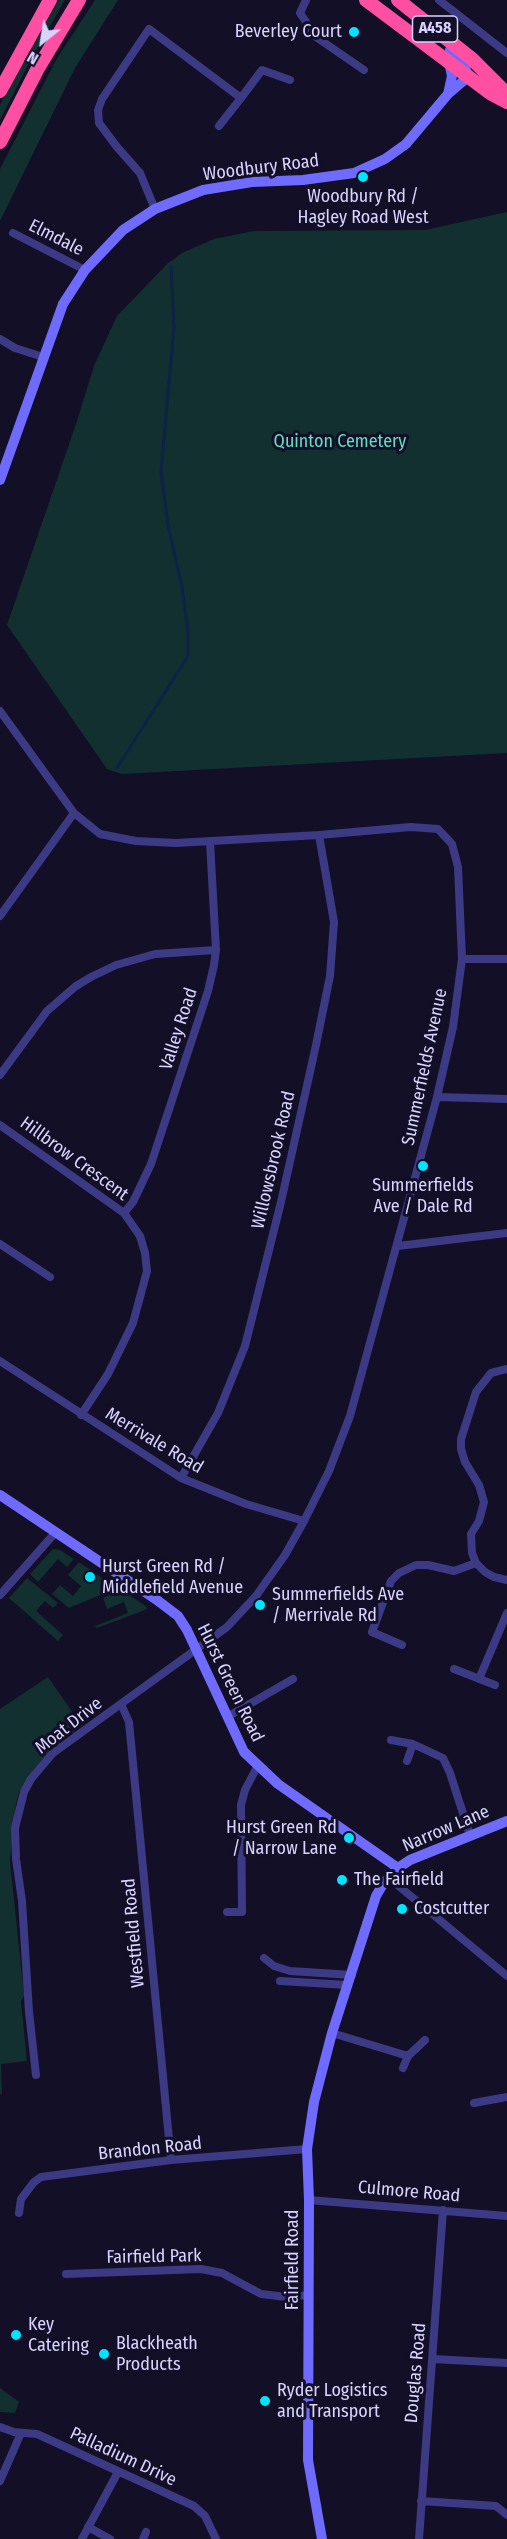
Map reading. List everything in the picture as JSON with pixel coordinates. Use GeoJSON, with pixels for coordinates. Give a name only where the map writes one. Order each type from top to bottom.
{"type":"FeatureCollection","features":[{"type":"Feature","properties":{"kind":"highway"},"geometry":{"type":"LineString","coordinates":[[0,91],[50,0]]}},
{"type":"Feature","properties":{"kind":"highway"},"geometry":{"type":"LineString","coordinates":[[0,142],[37,70],[79,0]]}},
{"type":"Feature","properties":{"kind":"highway","name":"A458"},"geometry":{"type":"LineString","coordinates":[[366,0],[379,5],[507,94]]}},
{"type":"Feature","properties":{"kind":"highway","name":"A458"},"geometry":{"type":"LineString","coordinates":[[398,0],[426,21],[461,60],[468,77],[507,102]]}},
{"type":"Feature","properties":{"kind":"street"},"geometry":{"type":"LineString","coordinates":[[306,0],[300,13],[316,37],[364,70]]}},
{"type":"Feature","properties":{"kind":"street"},"geometry":{"type":"LineString","coordinates":[[439,0],[507,53]]}},
{"type":"Feature","properties":{"kind":"street"},"geometry":{"type":"LineString","coordinates":[[155,209],[140,173],[99,123],[98,110],[102,99],[149,29],[241,98]]}},
{"type":"Feature","properties":{"kind":"street"},"geometry":{"type":"LineString","coordinates":[[448,94],[452,76],[461,60]]}},
{"type":"Feature","properties":{"kind":"street"},"geometry":{"type":"LineString","coordinates":[[219,126],[262,70],[290,80]]}},
{"type":"Feature","properties":{"kind":"street","name":"Woodbury Road"},"geometry":{"type":"LineString","coordinates":[[0,480],[5,452],[63,304],[85,270],[123,230],[155,209],[203,190],[252,182],[303,180],[354,173],[372,166],[396,153],[406,144],[448,94],[468,77]]}},
{"type":"Feature","properties":{"kind":"street","name":"Elmdale"},"geometry":{"type":"LineString","coordinates":[[13,233],[85,270]]}},
{"type":"Feature","properties":{"kind":"street"},"geometry":{"type":"LineString","coordinates":[[0,339],[15,348],[43,357]]}},
{"type":"Feature","properties":{"kind":"street","name":"Summerfields Avenue"},"geometry":{"type":"LineString","coordinates":[[0,711],[74,813],[100,834],[136,841],[210,842],[411,827],[438,829],[452,844],[458,867],[462,958],[453,1027],[398,1246],[350,1416],[329,1471],[285,1555],[255,1596],[227,1627],[196,1648]]}},
{"type":"Feature","properties":{"kind":"street"},"geometry":{"type":"LineString","coordinates":[[0,916],[74,813]]}},
{"type":"Feature","properties":{"kind":"street","name":"Willowsbrook Road"},"geometry":{"type":"LineString","coordinates":[[181,1478],[218,1413],[245,1346],[281,1202],[316,1045],[330,976],[334,922],[319,835]]}},
{"type":"Feature","properties":{"kind":"street","name":"Valley Road"},"geometry":{"type":"LineString","coordinates":[[124,1213],[133,1202],[151,1164],[208,991],[216,950],[210,842]]}},
{"type":"Feature","properties":{"kind":"street"},"geometry":{"type":"LineString","coordinates":[[0,1075],[47,1011],[76,986],[91,977],[116,965],[155,954],[216,950]]}},
{"type":"Feature","properties":{"kind":"street"},"geometry":{"type":"LineString","coordinates":[[462,958],[507,959]]}},
{"type":"Feature","properties":{"kind":"street"},"geometry":{"type":"LineString","coordinates":[[437,1097],[507,1099]]}},
{"type":"Feature","properties":{"kind":"street","name":"Hillbrow Crescent"},"geometry":{"type":"LineString","coordinates":[[0,1125],[124,1213],[140,1236],[145,1253],[147,1271],[133,1323],[108,1374],[81,1415]]}},
{"type":"Feature","properties":{"kind":"street"},"geometry":{"type":"LineString","coordinates":[[398,1246],[507,1233]]}},
{"type":"Feature","properties":{"kind":"street"},"geometry":{"type":"LineString","coordinates":[[0,1244],[50,1277]]}},
{"type":"Feature","properties":{"kind":"street","name":"Merrivale Road"},"geometry":{"type":"LineString","coordinates":[[0,1361],[181,1478],[246,1504],[304,1521]]}},
{"type":"Feature","properties":{"kind":"street"},"geometry":{"type":"LineString","coordinates":[[507,1369],[491,1373],[480,1384],[461,1439],[462,1457],[479,1485],[484,1502],[479,1521],[471,1534],[472,1553],[476,1563],[494,1577],[507,1580]]}},
{"type":"Feature","properties":{"kind":"street","name":"Hurst Green Road"},"geometry":{"type":"LineString","coordinates":[[0,1495],[178,1616],[196,1648],[244,1752],[257,1767],[398,1868]]}},
{"type":"Feature","properties":{"kind":"street"},"geometry":{"type":"LineString","coordinates":[[0,1595],[55,1533]]}},
{"type":"Feature","properties":{"kind":"street"},"geometry":{"type":"LineString","coordinates":[[402,1645],[372,1632],[391,1581],[399,1573],[416,1565],[428,1565],[454,1571],[476,1563]]}},
{"type":"Feature","properties":{"kind":"street"},"geometry":{"type":"LineString","coordinates":[[479,1679],[507,1612]]}},
{"type":"Feature","properties":{"kind":"street","name":"Moat Drive"},"geometry":{"type":"LineString","coordinates":[[36,2075],[29,2012],[22,1901],[16,1859],[15,1828],[18,1809],[31,1779],[53,1753],[196,1648]]}},
{"type":"Feature","properties":{"kind":"street"},"geometry":{"type":"LineString","coordinates":[[454,1669],[495,1685]]}},
{"type":"Feature","properties":{"kind":"street"},"geometry":{"type":"LineString","coordinates":[[227,1717],[293,1679]]}},
{"type":"Feature","properties":{"kind":"street","name":"Westfield Road"},"geometry":{"type":"LineString","coordinates":[[121,1704],[129,1722],[171,2160]]}},
{"type":"Feature","properties":{"kind":"street"},"geometry":{"type":"LineString","coordinates":[[391,1740],[413,1744],[443,1758],[470,1835]]}},
{"type":"Feature","properties":{"kind":"street"},"geometry":{"type":"LineString","coordinates":[[407,1761],[413,1744]]}},
{"type":"Feature","properties":{"kind":"street"},"geometry":{"type":"LineString","coordinates":[[226,1912],[242,1912],[242,1805],[257,1767]]}},
{"type":"Feature","properties":{"kind":"street","name":"Narrow Lane"},"geometry":{"type":"LineString","coordinates":[[398,1868],[423,1854],[507,1821]]}},
{"type":"Feature","properties":{"kind":"street","name":"Fairfield Road"},"geometry":{"type":"LineString","coordinates":[[322,2539],[308,2460],[309,2200],[307,2149],[314,2102],[332,2033],[376,1896],[398,1868]]}},
{"type":"Feature","properties":{"kind":"street"},"geometry":{"type":"LineString","coordinates":[[389,1878],[507,1976]]}},
{"type":"Feature","properties":{"kind":"street"},"geometry":{"type":"LineString","coordinates":[[264,1958],[274,1966],[290,1971],[350,1980]]}},
{"type":"Feature","properties":{"kind":"street"},"geometry":{"type":"LineString","coordinates":[[280,1981],[350,1980]]}},
{"type":"Feature","properties":{"kind":"street"},"geometry":{"type":"LineString","coordinates":[[332,2033],[408,2056]]}},
{"type":"Feature","properties":{"kind":"street"},"geometry":{"type":"LineString","coordinates":[[403,2068],[408,2056],[424,2040]]}},
{"type":"Feature","properties":{"kind":"street"},"geometry":{"type":"LineString","coordinates":[[474,2103],[507,2097]]}},
{"type":"Feature","properties":{"kind":"street","name":"Brandon Road"},"geometry":{"type":"LineString","coordinates":[[19,2214],[21,2199],[33,2182],[41,2176],[171,2160],[307,2149]]}},
{"type":"Feature","properties":{"kind":"street","name":"Culmore Road"},"geometry":{"type":"LineString","coordinates":[[309,2200],[507,2216]]}},
{"type":"Feature","properties":{"kind":"street","name":"Douglas Road"},"geometry":{"type":"LineString","coordinates":[[419,2539],[443,2210]]}},
{"type":"Feature","properties":{"kind":"street","name":"Fairfield Park"},"geometry":{"type":"LineString","coordinates":[[66,2274],[201,2269],[222,2273],[261,2294],[286,2297],[309,2295]]}},
{"type":"Feature","properties":{"kind":"street"},"geometry":{"type":"LineString","coordinates":[[433,2359],[507,2363]]}},
{"type":"Feature","properties":{"kind":"street","name":"Palladium Drive"},"geometry":{"type":"LineString","coordinates":[[0,2427],[21,2433],[37,2433],[194,2506],[205,2516],[216,2539]]}},
{"type":"Feature","properties":{"kind":"street"},"geometry":{"type":"LineString","coordinates":[[0,2481],[21,2433]]}},
{"type":"Feature","properties":{"kind":"street"},"geometry":{"type":"LineString","coordinates":[[82,2539],[118,2472]]}},
{"type":"Feature","properties":{"kind":"street"},"geometry":{"type":"LineString","coordinates":[[421,2501],[496,2506],[507,2515]]}},
{"type":"Feature","properties":{"kind":"street"},"geometry":{"type":"LineString","coordinates":[[88,2527],[110,2539]]}},
{"type":"Feature","properties":{"kind":"green space"},"geometry":{"type":"Polygon","coordinates":[[[59,0],[65,0],[0,120],[0,105],[59,0]]]}},
{"type":"Feature","properties":{"kind":"green space"},"geometry":{"type":"Polygon","coordinates":[[[95,0],[118,0],[75,68],[0,221],[0,169],[56,60],[95,0]]]}},
{"type":"Feature","properties":{"kind":"green space","name":"Quinton Cemetery"},"geometry":{"type":"Polygon","coordinates":[[[507,212],[507,753],[122,774],[107,769],[7,625],[94,366],[117,316],[168,263],[182,253],[214,239],[254,231],[425,230],[507,212]]]}},
{"type":"Feature","properties":{"kind":"green space"},"geometry":{"type":"Polygon","coordinates":[[[53,1549],[60,1550],[74,1559],[67,1567],[58,1559],[38,1582],[30,1574],[53,1549]]]}},
{"type":"Feature","properties":{"kind":"green space"},"geometry":{"type":"Polygon","coordinates":[[[79,1562],[117,1588],[69,1608],[52,1594],[60,1585],[73,1596],[81,1586],[68,1575],[79,1562]]]}},
{"type":"Feature","properties":{"kind":"green space"},"geometry":{"type":"Polygon","coordinates":[[[27,1578],[58,1603],[53,1608],[45,1601],[36,1611],[63,1635],[58,1641],[9,1598],[27,1578]]]}},
{"type":"Feature","properties":{"kind":"green space"},"geometry":{"type":"Polygon","coordinates":[[[121,1590],[147,1608],[97,1628],[95,1626],[128,1613],[124,1602],[107,1609],[103,1598],[121,1590]]]}},
{"type":"Feature","properties":{"kind":"green space"},"geometry":{"type":"Polygon","coordinates":[[[48,1677],[82,1726],[51,1749],[19,1792],[16,1805],[10,1861],[24,1995],[21,2002],[27,2061],[1,2064],[2,2094],[0,2094],[0,1709],[48,1677]]]}},
{"type":"Feature","properties":{"kind":"green space"},"geometry":{"type":"Polygon","coordinates":[[[0,2388],[19,2402],[15,2413],[0,2412],[0,2388]]]}},
{"type":"Feature","properties":{"kind":"waterway"},"geometry":{"type":"LineString","coordinates":[[117,768],[188,656],[188,631],[182,587],[168,525],[161,472],[174,327],[171,266]]}},
{"type":"Feature","properties":{"kind":"place","name":"Beverley Court"},"geometry":{"type":"Point","coordinates":[354,32]}},
{"type":"Feature","properties":{"kind":"place","name":"Woodbury Rd / Hagley Road West"},"geometry":{"type":"Point","coordinates":[363,177]}},
{"type":"Feature","properties":{"kind":"place","name":"Summerfields Ave / Dale Rd"},"geometry":{"type":"Point","coordinates":[423,1166]}},
{"type":"Feature","properties":{"kind":"place","name":"Hurst Green Rd / Middlefield Avenue"},"geometry":{"type":"Point","coordinates":[90,1577]}},
{"type":"Feature","properties":{"kind":"place","name":"Summerfields Ave / Merrivale Rd"},"geometry":{"type":"Point","coordinates":[260,1605]}},
{"type":"Feature","properties":{"kind":"place","name":"Hurst Green Rd / Narrow Lane"},"geometry":{"type":"Point","coordinates":[349,1838]}},
{"type":"Feature","properties":{"kind":"place","name":"The Fairfield"},"geometry":{"type":"Point","coordinates":[342,1880]}},
{"type":"Feature","properties":{"kind":"place","name":"Costcutter"},"geometry":{"type":"Point","coordinates":[402,1909]}},
{"type":"Feature","properties":{"kind":"place","name":"Key Catering"},"geometry":{"type":"Point","coordinates":[16,2335]}},
{"type":"Feature","properties":{"kind":"place","name":"Blackheath Products"},"geometry":{"type":"Point","coordinates":[104,2354]}},
{"type":"Feature","properties":{"kind":"place","name":"Ryder Logistics and Transport"},"geometry":{"type":"Point","coordinates":[265,2401]}}]}
